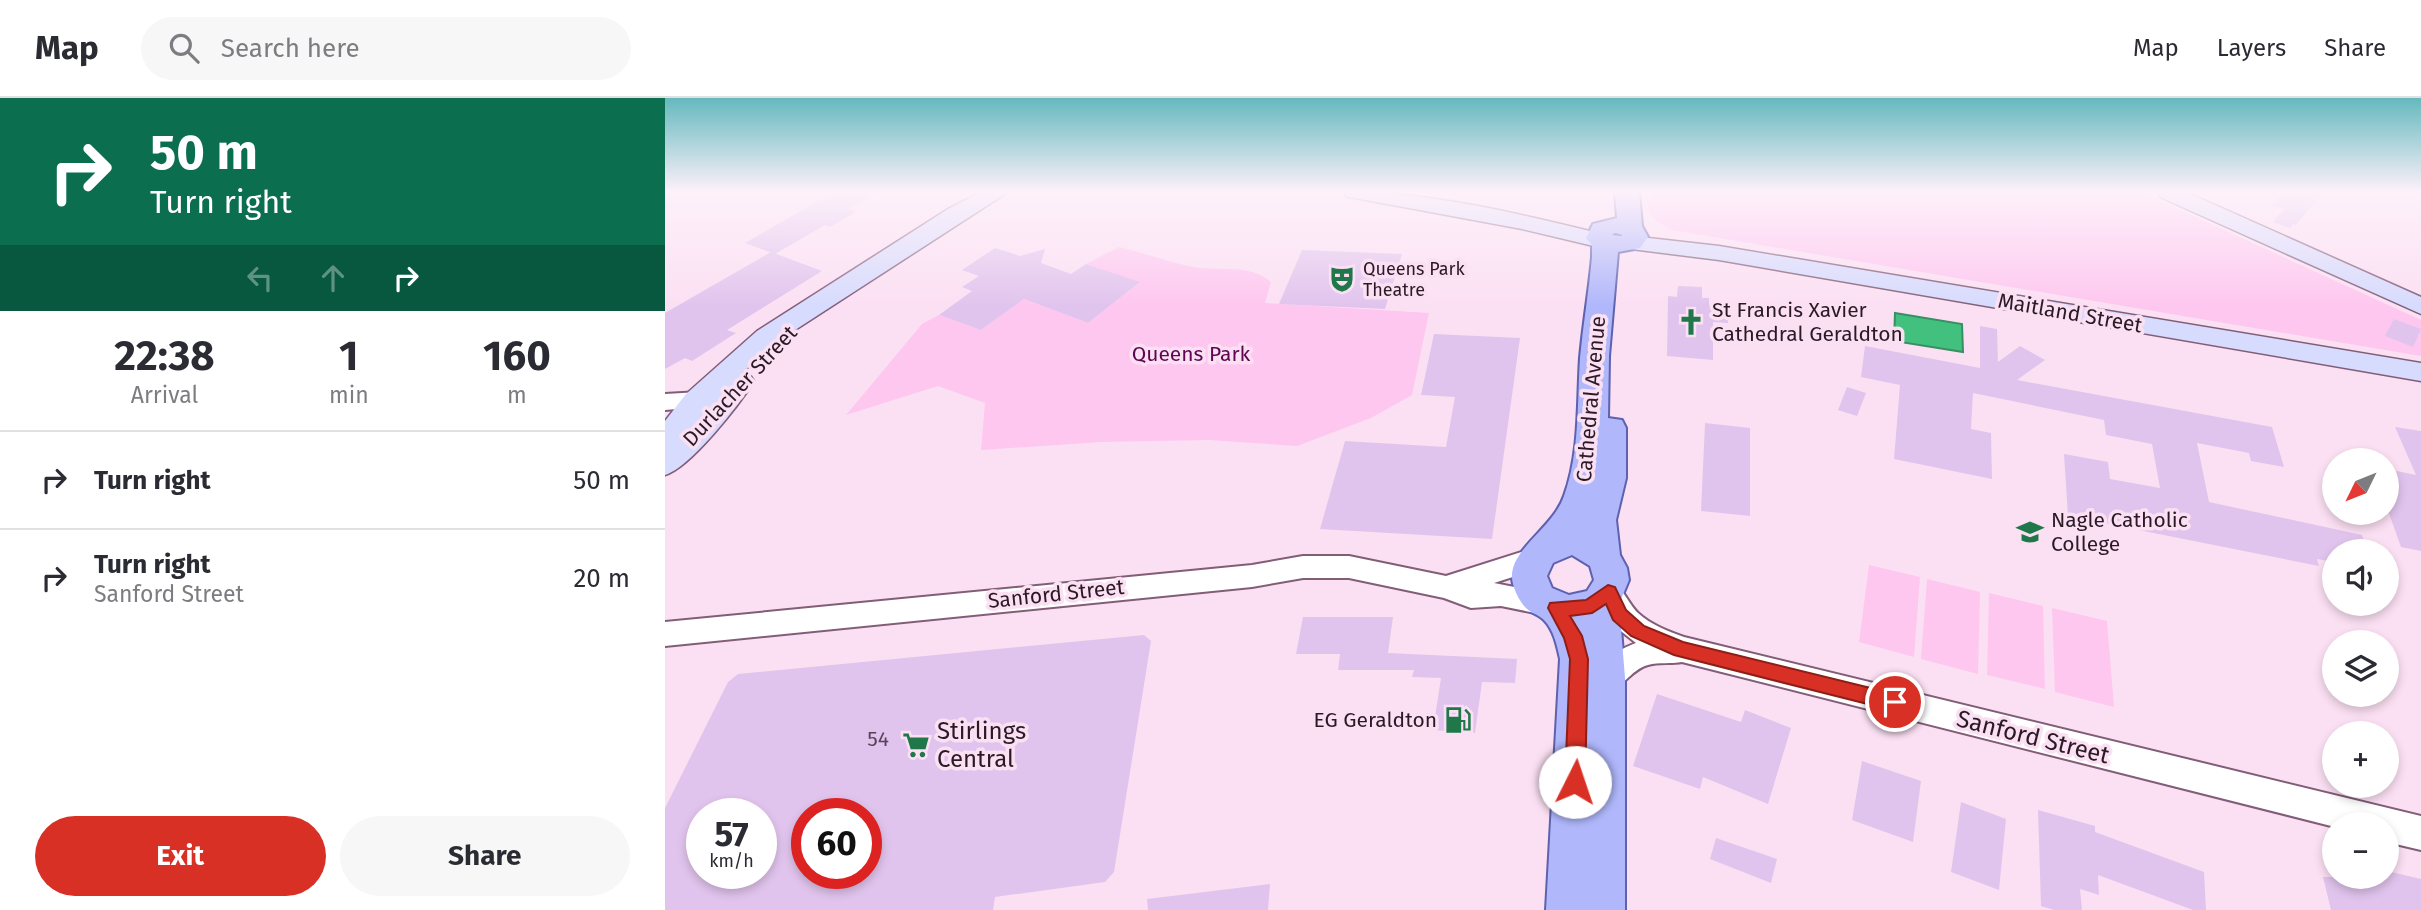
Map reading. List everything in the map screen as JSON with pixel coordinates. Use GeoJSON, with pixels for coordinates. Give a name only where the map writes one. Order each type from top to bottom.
{"type":"FeatureCollection","features":[{"type":"Feature","properties":{"kind":"main road","name":"Durlacher Street"},"geometry":{"type":"LineString","coordinates":[[665,440],[696,400],[766,337],[932,230]]}},
{"type":"Feature","properties":{"kind":"main road","name":"Maitland Street"},"geometry":{"type":"LineString","coordinates":[[1576,230],[2421,372]]}},
{"type":"Feature","properties":{"kind":"main road","name":"Cathedral Avenue"},"geometry":{"type":"LineString","coordinates":[[1603,555],[1599,520],[1610,478],[1619,276],[1616,230]]}},
{"type":"Feature","properties":{"kind":"main road","name":"Cathedral Avenue"},"geometry":{"type":"LineString","coordinates":[[1542,552],[1571,519],[1582,495],[1587,468],[1599,306],[1618,230]]}},
{"type":"Feature","properties":{"kind":"main road"},"geometry":{"type":"LineString","coordinates":[[2252,230],[2421,306]]}},
{"type":"Feature","properties":{"kind":"main road","name":"Durlacher Street"},"geometry":{"type":"LineString","coordinates":[[665,465],[688,444],[725,398],[815,306]]}},
{"type":"Feature","properties":{"kind":"main road"},"geometry":{"type":"LineString","coordinates":[[1569,910],[1579,659],[1573,636],[1551,605],[1531,587],[1529,568],[1542,552],[1561,543],[1584,544],[1603,555],[1612,573],[1605,596],[1602,910]]}},
{"type":"Feature","properties":{"kind":"main road"},"geometry":{"type":"LineString","coordinates":[[1551,605],[1581,609],[1605,596]]}},
{"type":"Feature","properties":{"kind":"street"},"geometry":{"type":"LineString","coordinates":[[665,402],[725,398]]}},
{"type":"Feature","properties":{"kind":"street","name":"Sanford Street"},"geometry":{"type":"LineString","coordinates":[[1446,587],[1542,552]]}},
{"type":"Feature","properties":{"kind":"street","name":"Sanford Street"},"geometry":{"type":"LineString","coordinates":[[665,634],[1252,576],[1303,567],[1349,567],[1446,587],[1471,596],[1501,594],[1551,605]]}},
{"type":"Feature","properties":{"kind":"street","name":"Sanford Street"},"geometry":{"type":"LineString","coordinates":[[1605,596],[1620,615],[1638,631],[1681,649],[2338,812]]}},
{"type":"Feature","properties":{"kind":"street","name":"Sanford Street"},"geometry":{"type":"LineString","coordinates":[[1606,678],[1630,657],[1651,651],[1681,649]]}},
{"type":"Feature","properties":{"kind":"street","name":"Sanford Street"},"geometry":{"type":"LineString","coordinates":[[2399,827],[2421,833]]}},
{"type":"Feature","properties":{"kind":"green space"},"geometry":{"type":"Polygon","coordinates":[[[1672,230],[2224,230],[2421,320],[2421,356],[1672,230]]]}},
{"type":"Feature","properties":{"kind":"green space","name":"Queens Park"},"geometry":{"type":"Polygon","coordinates":[[[1119,247],[1193,267],[1253,272],[1271,282],[1265,303],[1429,313],[1412,395],[1371,418],[1297,446],[1209,440],[1101,442],[981,450],[985,403],[938,386],[846,415],[922,324],[939,315],[981,330],[1024,299],[1088,323],[1139,283],[1086,264],[1119,247]]]}},
{"type":"Feature","properties":{"kind":"green space"},"geometry":{"type":"Polygon","coordinates":[[[1869,565],[1920,577],[1914,657],[1859,642],[1869,565]]]}},
{"type":"Feature","properties":{"kind":"green space"},"geometry":{"type":"Polygon","coordinates":[[[1927,579],[1980,592],[1978,674],[1921,659],[1927,579]]]}},
{"type":"Feature","properties":{"kind":"green space"},"geometry":{"type":"Polygon","coordinates":[[[1989,593],[2043,606],[2045,689],[1987,675],[1989,593]]]}},
{"type":"Feature","properties":{"kind":"green space"},"geometry":{"type":"Polygon","coordinates":[[[2052,608],[2107,621],[2114,707],[2055,692],[2052,608]]]}},
{"type":"Feature","properties":{"kind":"shaded area"},"geometry":{"type":"Polygon","coordinates":[[[1895,313],[1962,324],[1963,352],[1894,341],[1895,313]]]}},
{"type":"Feature","properties":{"kind":"building"},"geometry":{"type":"Polygon","coordinates":[[[768,230],[817,230],[775,254],[745,243],[768,230]]]}},
{"type":"Feature","properties":{"kind":"building"},"geometry":{"type":"Polygon","coordinates":[[[995,248],[1020,256],[1045,249],[1041,263],[1071,274],[1086,264],[1140,282],[1088,323],[1024,299],[981,330],[939,315],[972,291],[962,287],[979,276],[962,270],[995,248]]]}},
{"type":"Feature","properties":{"kind":"building","name":"Queens Park Theatre"},"geometry":{"type":"Polygon","coordinates":[[[1302,250],[1402,254],[1385,309],[1279,304],[1302,250]]]}},
{"type":"Feature","properties":{"kind":"building"},"geometry":{"type":"Polygon","coordinates":[[[771,252],[822,271],[727,330],[736,333],[692,361],[685,358],[665,369],[665,313],[771,252]]]}},
{"type":"Feature","properties":{"kind":"building","name":"St Francis Xavier Cathedral Geraldton"},"geometry":{"type":"Polygon","coordinates":[[[1678,286],[1702,287],[1702,298],[1709,298],[1709,305],[1728,306],[1728,323],[1713,322],[1713,360],[1667,356],[1668,296],[1677,297],[1678,286]]]}},
{"type":"Feature","properties":{"kind":"building"},"geometry":{"type":"Polygon","coordinates":[[[2394,319],[2421,329],[2413,347],[2385,336],[2394,319]]]}},
{"type":"Feature","properties":{"kind":"building"},"geometry":{"type":"Polygon","coordinates":[[[1980,326],[1997,329],[1998,362],[2020,346],[2045,360],[2017,380],[2272,427],[2284,467],[2251,461],[2249,453],[2197,443],[2209,502],[2362,535],[2364,539],[2322,539],[2322,560],[2317,559],[2319,566],[2068,516],[2064,454],[2108,462],[2110,479],[2160,488],[2152,444],[2106,435],[2104,420],[1973,393],[1971,429],[1991,433],[1992,479],[1894,459],[1900,385],[1861,377],[1865,346],[1980,368],[1980,326]]]}},
{"type":"Feature","properties":{"kind":"building"},"geometry":{"type":"Polygon","coordinates":[[[1434,334],[1520,338],[1492,539],[1320,529],[1345,441],[1446,447],[1455,397],[1421,395],[1434,334]]]}},
{"type":"Feature","properties":{"kind":"building"},"geometry":{"type":"Polygon","coordinates":[[[1847,387],[1866,393],[1857,416],[1838,410],[1847,387]]]}},
{"type":"Feature","properties":{"kind":"building"},"geometry":{"type":"Polygon","coordinates":[[[1705,423],[1750,428],[1750,516],[1701,511],[1705,423]]]}},
{"type":"Feature","properties":{"kind":"building"},"geometry":{"type":"Polygon","coordinates":[[[2395,427],[2421,431],[2421,551],[2401,547],[2393,525],[2399,525],[2399,471],[2416,475],[2395,427]]]}},
{"type":"Feature","properties":{"kind":"building"},"geometry":{"type":"Polygon","coordinates":[[[1303,617],[1393,617],[1388,653],[1517,659],[1515,683],[1482,682],[1475,733],[1433,730],[1441,678],[1412,677],[1414,670],[1338,670],[1340,654],[1296,654],[1303,617]]]}},
{"type":"Feature","properties":{"kind":"building","name":"Stirlings Central"},"geometry":{"type":"Polygon","coordinates":[[[1144,635],[1151,641],[1114,872],[1105,882],[995,897],[993,910],[665,910],[665,808],[728,682],[738,674],[1144,635]]]}},
{"type":"Feature","properties":{"kind":"building"},"geometry":{"type":"Polygon","coordinates":[[[1657,694],[1741,722],[1745,710],[1791,728],[1768,804],[1703,777],[1700,789],[1633,766],[1657,694]]]}},
{"type":"Feature","properties":{"kind":"building"},"geometry":{"type":"Polygon","coordinates":[[[1862,761],[1921,781],[1913,842],[1852,820],[1862,761]]]}},
{"type":"Feature","properties":{"kind":"building"},"geometry":{"type":"Polygon","coordinates":[[[1961,802],[2006,819],[1999,890],[1951,872],[1961,802]]]}},
{"type":"Feature","properties":{"kind":"building"},"geometry":{"type":"Polygon","coordinates":[[[2038,810],[2095,826],[2095,832],[2204,872],[2206,910],[2193,910],[2098,875],[2099,895],[2080,889],[2082,910],[2054,910],[2041,906],[2038,810]]]}},
{"type":"Feature","properties":{"kind":"building"},"geometry":{"type":"Polygon","coordinates":[[[1716,838],[1777,859],[1771,883],[1710,859],[1716,838]]]}},
{"type":"Feature","properties":{"kind":"building"},"geometry":{"type":"Polygon","coordinates":[[[2399,874],[2421,879],[2421,910],[2331,910],[2326,889],[2399,889],[2399,874]]]}},
{"type":"Feature","properties":{"kind":"building"},"geometry":{"type":"Polygon","coordinates":[[[1270,884],[1268,910],[1148,910],[1147,899],[1270,884]]]}},
{"type":"Feature","properties":{"kind":"place","name":"Queens Park Theatre"},"geometry":{"type":"Point","coordinates":[1342,279]}},
{"type":"Feature","properties":{"kind":"place","name":"St Francis Xavier Cathedral Geraldton"},"geometry":{"type":"Point","coordinates":[1691,322]}},
{"type":"Feature","properties":{"kind":"place","name":"Nagle Catholic College"},"geometry":{"type":"Point","coordinates":[2030,532]}},
{"type":"Feature","properties":{"kind":"place","name":"EG Geraldton"},"geometry":{"type":"Point","coordinates":[1458,720]}},
{"type":"Feature","properties":{"kind":"place","name":"Stirlings Central"},"geometry":{"type":"Point","coordinates":[916,745]}},
{"type":"Feature","properties":{"kind":"route"},"geometry":{"type":"LineString","coordinates":[[1575,782],[1579,659],[1573,636],[1556,608],[1568,610],[1592,606],[1608,592],[1620,615],[1638,631],[1681,649],[1895,702]]}}]}
